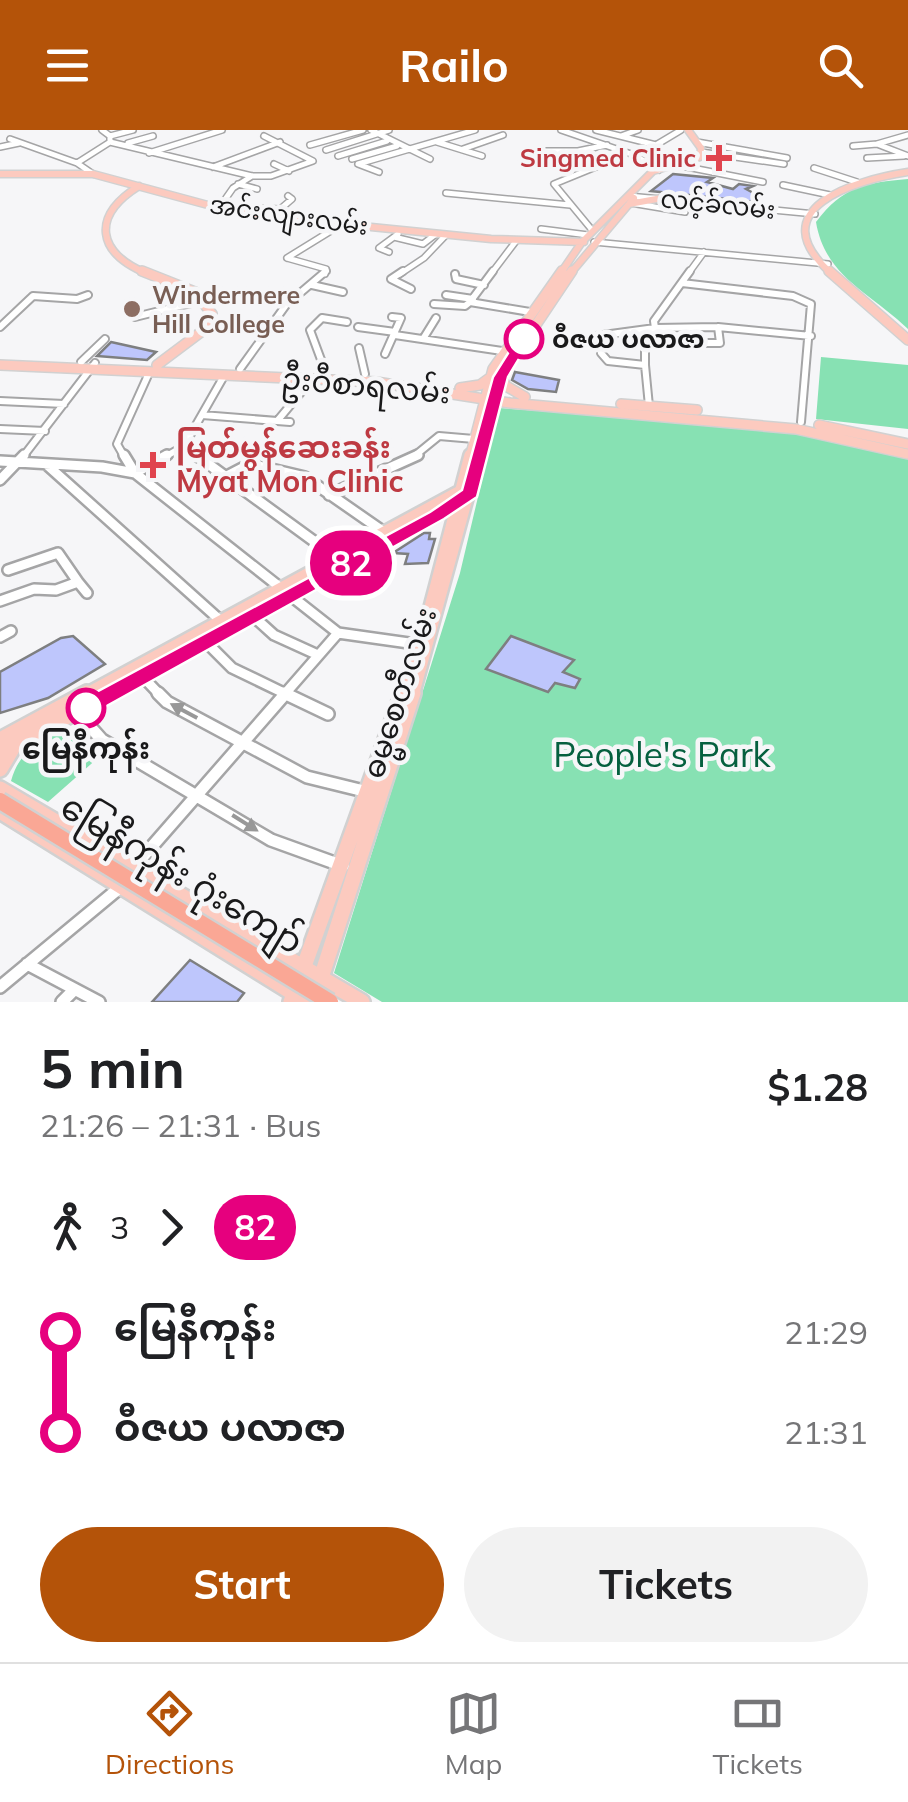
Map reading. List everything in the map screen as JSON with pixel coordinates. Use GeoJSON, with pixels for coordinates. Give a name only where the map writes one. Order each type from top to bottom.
{"type":"FeatureCollection","features":[{"type":"Feature","properties":{"kind":"highway","name":"မြေနီကုန်း ဂုံးကျော်"},"geometry":{"type":"LineString","coordinates":[[0,801],[330,1002]]}},
{"type":"Feature","properties":{"kind":"main road"},"geometry":{"type":"LineString","coordinates":[[632,198],[646,176],[694,160],[701,152],[698,142],[684,130]]}},
{"type":"Feature","properties":{"kind":"main road"},"geometry":{"type":"LineString","coordinates":[[458,391],[489,403],[502,351],[530,312],[589,237],[659,170]]}},
{"type":"Feature","properties":{"kind":"main road"},"geometry":{"type":"LineString","coordinates":[[908,173],[856,182],[828,195],[813,213],[813,239],[824,264],[908,337]]}},
{"type":"Feature","properties":{"kind":"main road","name":"အင်းလျားလမ်း"},"geometry":{"type":"LineString","coordinates":[[0,174],[93,174],[219,208],[342,224],[516,241],[589,237]]}},
{"type":"Feature","properties":{"kind":"main road"},"geometry":{"type":"LineString","coordinates":[[139,186],[114,206],[107,220],[105,232],[112,250],[138,269],[182,286],[204,300],[212,314],[205,328],[150,369]]}},
{"type":"Feature","properties":{"kind":"main road"},"geometry":{"type":"LineString","coordinates":[[632,198],[662,198]]}},
{"type":"Feature","properties":{"kind":"main road"},"geometry":{"type":"LineString","coordinates":[[632,198],[662,198]]}},
{"type":"Feature","properties":{"kind":"main road"},"geometry":{"type":"LineString","coordinates":[[458,391],[496,377],[542,314],[589,237]]}},
{"type":"Feature","properties":{"kind":"main road"},"geometry":{"type":"LineString","coordinates":[[530,312],[542,314]]}},
{"type":"Feature","properties":{"kind":"main road","name":"ဦးဝီစာရလမ်း"},"geometry":{"type":"LineString","coordinates":[[0,362],[365,374],[458,391],[489,403],[796,429],[903,448]]}},
{"type":"Feature","properties":{"kind":"main road","name":"ဦးဝီစာရလမ်း"},"geometry":{"type":"LineString","coordinates":[[317,374],[458,391]]}},
{"type":"Feature","properties":{"kind":"main road"},"geometry":{"type":"LineString","coordinates":[[496,377],[525,397]]}},
{"type":"Feature","properties":{"kind":"main road","name":"ဦးဝီစာရလမ်း"},"geometry":{"type":"LineString","coordinates":[[489,403],[525,397],[802,422],[903,448]]}},
{"type":"Feature","properties":{"kind":"main road","name":"ဓမ္မစေတီလမ်း"},"geometry":{"type":"LineString","coordinates":[[300,1000],[302,968],[424,645],[444,518],[465,492],[474,439],[489,403]]}},
{"type":"Feature","properties":{"kind":"main road","name":"ဓမ္မစေတီလမ်း"},"geometry":{"type":"LineString","coordinates":[[300,1000],[321,978],[424,645],[489,403]]}},
{"type":"Feature","properties":{"kind":"main road"},"geometry":{"type":"LineString","coordinates":[[5,746],[77,712],[221,621],[287,592],[465,492]]}},
{"type":"Feature","properties":{"kind":"main road"},"geometry":{"type":"LineString","coordinates":[[0,769],[5,746],[253,616],[384,532],[444,518]]}},
{"type":"Feature","properties":{"kind":"main road"},"geometry":{"type":"LineString","coordinates":[[0,789],[362,1002]]}},
{"type":"Feature","properties":{"kind":"main road"},"geometry":{"type":"LineString","coordinates":[[0,811],[300,1000]]}},
{"type":"Feature","properties":{"kind":"street"},"geometry":{"type":"LineString","coordinates":[[102,130],[110,139],[149,153],[252,176],[289,171],[314,161],[264,136]]}},
{"type":"Feature","properties":{"kind":"street"},"geometry":{"type":"LineString","coordinates":[[77,163],[110,139],[133,130]]}},
{"type":"Feature","properties":{"kind":"street"},"geometry":{"type":"LineString","coordinates":[[149,153],[222,130]]}},
{"type":"Feature","properties":{"kind":"street"},"geometry":{"type":"LineString","coordinates":[[310,145],[363,130]]}},
{"type":"Feature","properties":{"kind":"street"},"geometry":{"type":"LineString","coordinates":[[338,156],[392,139],[371,130]]}},
{"type":"Feature","properties":{"kind":"street"},"geometry":{"type":"LineString","coordinates":[[326,150],[390,130]]}},
{"type":"Feature","properties":{"kind":"street"},"geometry":{"type":"LineString","coordinates":[[379,172],[358,164],[476,130]]}},
{"type":"Feature","properties":{"kind":"street"},"geometry":{"type":"LineString","coordinates":[[560,130],[607,145],[659,170]]}},
{"type":"Feature","properties":{"kind":"street"},"geometry":{"type":"LineString","coordinates":[[596,130],[676,146]]}},
{"type":"Feature","properties":{"kind":"street"},"geometry":{"type":"LineString","coordinates":[[618,137],[640,130]]}},
{"type":"Feature","properties":{"kind":"street"},"geometry":{"type":"LineString","coordinates":[[658,144],[684,130]]}},
{"type":"Feature","properties":{"kind":"street"},"geometry":{"type":"LineString","coordinates":[[465,133],[488,141]]}},
{"type":"Feature","properties":{"kind":"street"},"geometry":{"type":"LineString","coordinates":[[853,146],[877,144],[908,134]]}},
{"type":"Feature","properties":{"kind":"street"},"geometry":{"type":"LineString","coordinates":[[126,144],[153,136]]}},
{"type":"Feature","properties":{"kind":"street"},"geometry":{"type":"LineString","coordinates":[[462,150],[503,136]]}},
{"type":"Feature","properties":{"kind":"street"},"geometry":{"type":"LineString","coordinates":[[10,138],[68,154],[93,174]]}},
{"type":"Feature","properties":{"kind":"street"},"geometry":{"type":"LineString","coordinates":[[387,141],[430,159]]}},
{"type":"Feature","properties":{"kind":"street"},"geometry":{"type":"LineString","coordinates":[[213,167],[280,142]]}},
{"type":"Feature","properties":{"kind":"street"},"geometry":{"type":"LineString","coordinates":[[437,142],[482,156]]}},
{"type":"Feature","properties":{"kind":"street"},"geometry":{"type":"LineString","coordinates":[[545,142],[583,154],[599,164],[554,184],[589,237]]}},
{"type":"Feature","properties":{"kind":"street"},"geometry":{"type":"LineString","coordinates":[[698,142],[786,161],[701,152]]}},
{"type":"Feature","properties":{"kind":"street"},"geometry":{"type":"LineString","coordinates":[[0,148],[19,143]]}},
{"type":"Feature","properties":{"kind":"street"},"geometry":{"type":"LineString","coordinates":[[178,144],[193,149]]}},
{"type":"Feature","properties":{"kind":"street"},"geometry":{"type":"LineString","coordinates":[[877,144],[907,156]]}},
{"type":"Feature","properties":{"kind":"street"},"geometry":{"type":"LineString","coordinates":[[352,159],[399,145]]}},
{"type":"Feature","properties":{"kind":"street"},"geometry":{"type":"LineString","coordinates":[[583,154],[607,145]]}},
{"type":"Feature","properties":{"kind":"street"},"geometry":{"type":"LineString","coordinates":[[532,150],[566,149]]}},
{"type":"Feature","properties":{"kind":"street"},"geometry":{"type":"LineString","coordinates":[[91,152],[109,154]]}},
{"type":"Feature","properties":{"kind":"street"},"geometry":{"type":"LineString","coordinates":[[867,158],[907,156]]}},
{"type":"Feature","properties":{"kind":"street"},"geometry":{"type":"LineString","coordinates":[[380,157],[394,163]]}},
{"type":"Feature","properties":{"kind":"street"},"geometry":{"type":"LineString","coordinates":[[274,164],[289,171]]}},
{"type":"Feature","properties":{"kind":"street"},"geometry":{"type":"LineString","coordinates":[[677,165],[763,182]]}},
{"type":"Feature","properties":{"kind":"street"},"geometry":{"type":"LineString","coordinates":[[814,168],[856,182]]}},
{"type":"Feature","properties":{"kind":"street"},"geometry":{"type":"LineString","coordinates":[[576,174],[586,177]]}},
{"type":"Feature","properties":{"kind":"street"},"geometry":{"type":"LineString","coordinates":[[219,208],[238,184],[252,176]]}},
{"type":"Feature","properties":{"kind":"street"},"geometry":{"type":"LineString","coordinates":[[238,184],[257,189]]}},
{"type":"Feature","properties":{"kind":"street"},"geometry":{"type":"LineString","coordinates":[[783,185],[828,195]]}},
{"type":"Feature","properties":{"kind":"street"},"geometry":{"type":"LineString","coordinates":[[446,193],[479,200],[538,200],[572,206]]}},
{"type":"Feature","properties":{"kind":"street"},"geometry":{"type":"LineString","coordinates":[[271,216],[292,200],[288,196]]}},
{"type":"Feature","properties":{"kind":"street"},"geometry":{"type":"LineString","coordinates":[[632,198],[686,212]]}},
{"type":"Feature","properties":{"kind":"street","name":"လင့်ခ်လမ်း"},"geometry":{"type":"LineString","coordinates":[[662,198],[813,213]]}},
{"type":"Feature","properties":{"kind":"street"},"geometry":{"type":"LineString","coordinates":[[260,208],[278,209]]}},
{"type":"Feature","properties":{"kind":"street"},"geometry":{"type":"LineString","coordinates":[[0,462],[135,472],[184,446],[232,372],[286,306],[326,269],[288,258],[342,224]]}},
{"type":"Feature","properties":{"kind":"street"},"geometry":{"type":"LineString","coordinates":[[540,228],[704,252],[824,264]]}},
{"type":"Feature","properties":{"kind":"street"},"geometry":{"type":"LineString","coordinates":[[390,252],[379,248],[404,230]]}},
{"type":"Feature","properties":{"kind":"street"},"geometry":{"type":"LineString","coordinates":[[394,237],[423,244],[436,234]]}},
{"type":"Feature","properties":{"kind":"street"},"geometry":{"type":"LineString","coordinates":[[410,289],[390,280],[424,258],[446,235]]}},
{"type":"Feature","properties":{"kind":"street"},"geometry":{"type":"LineString","coordinates":[[434,304],[465,306],[472,301],[516,241]]}},
{"type":"Feature","properties":{"kind":"street"},"geometry":{"type":"LineString","coordinates":[[654,327],[704,252]]}},
{"type":"Feature","properties":{"kind":"street"},"geometry":{"type":"LineString","coordinates":[[456,274],[456,279],[484,285]]}},
{"type":"Feature","properties":{"kind":"street"},"geometry":{"type":"LineString","coordinates":[[682,284],[806,298],[812,304],[802,422]]}},
{"type":"Feature","properties":{"kind":"street"},"geometry":{"type":"LineString","coordinates":[[312,285],[343,292]]}},
{"type":"Feature","properties":{"kind":"street"},"geometry":{"type":"LineString","coordinates":[[0,327],[32,297],[78,299],[88,295]]}},
{"type":"Feature","properties":{"kind":"street"},"geometry":{"type":"LineString","coordinates":[[446,295],[530,312]]}},
{"type":"Feature","properties":{"kind":"street"},"geometry":{"type":"LineString","coordinates":[[135,317],[204,300]]}},
{"type":"Feature","properties":{"kind":"street"},"geometry":{"type":"LineString","coordinates":[[385,354],[401,318],[392,317]]}},
{"type":"Feature","properties":{"kind":"street"},"geometry":{"type":"LineString","coordinates":[[278,420],[323,365],[310,330],[322,318],[347,322]]}},
{"type":"Feature","properties":{"kind":"street"},"geometry":{"type":"LineString","coordinates":[[423,339],[436,318]]}},
{"type":"Feature","properties":{"kind":"street"},"geometry":{"type":"LineString","coordinates":[[358,327],[502,351]]}},
{"type":"Feature","properties":{"kind":"street"},"geometry":{"type":"LineString","coordinates":[[596,336],[654,327],[718,327],[811,336]]}},
{"type":"Feature","properties":{"kind":"street"},"geometry":{"type":"LineString","coordinates":[[681,343],[720,343],[718,327]]}},
{"type":"Feature","properties":{"kind":"street"},"geometry":{"type":"LineString","coordinates":[[0,480],[45,431],[106,339]]}},
{"type":"Feature","properties":{"kind":"street"},"geometry":{"type":"LineString","coordinates":[[359,348],[365,374]]}},
{"type":"Feature","properties":{"kind":"street"},"geometry":{"type":"LineString","coordinates":[[646,348],[649,406]]}},
{"type":"Feature","properties":{"kind":"street"},"geometry":{"type":"LineString","coordinates":[[601,353],[608,362],[644,365]]}},
{"type":"Feature","properties":{"kind":"street"},"geometry":{"type":"LineString","coordinates":[[150,369],[117,444],[135,472],[338,634],[424,645]]}},
{"type":"Feature","properties":{"kind":"street"},"geometry":{"type":"LineString","coordinates":[[0,401],[64,404]]}},
{"type":"Feature","properties":{"kind":"street"},"geometry":{"type":"LineString","coordinates":[[202,415],[290,422]]}},
{"type":"Feature","properties":{"kind":"street"},"geometry":{"type":"LineString","coordinates":[[0,428],[45,431]]}},
{"type":"Feature","properties":{"kind":"street"},"geometry":{"type":"LineString","coordinates":[[330,495],[397,467],[440,436],[474,439]]}},
{"type":"Feature","properties":{"kind":"street"},"geometry":{"type":"LineString","coordinates":[[184,446],[338,558]]}},
{"type":"Feature","properties":{"kind":"street"},"geometry":{"type":"LineString","coordinates":[[46,464],[221,621]]}},
{"type":"Feature","properties":{"kind":"street"},"geometry":{"type":"LineString","coordinates":[[225,477],[250,464],[305,477],[384,532]]}},
{"type":"Feature","properties":{"kind":"street"},"geometry":{"type":"LineString","coordinates":[[8,570],[58,553],[88,593]]}},
{"type":"Feature","properties":{"kind":"street"},"geometry":{"type":"LineString","coordinates":[[0,601],[34,589],[56,590],[78,582]]}},
{"type":"Feature","properties":{"kind":"street"},"geometry":{"type":"LineString","coordinates":[[253,616],[274,635],[318,655]]}},
{"type":"Feature","properties":{"kind":"street"},"geometry":{"type":"LineString","coordinates":[[0,637],[11,631]]}},
{"type":"Feature","properties":{"kind":"street"},"geometry":{"type":"LineString","coordinates":[[134,867],[338,634]]}},
{"type":"Feature","properties":{"kind":"street"},"geometry":{"type":"LineString","coordinates":[[206,642],[232,668],[328,714]]}},
{"type":"Feature","properties":{"kind":"street"},"geometry":{"type":"LineString","coordinates":[[139,673],[167,702],[306,776],[368,792]]}},
{"type":"Feature","properties":{"kind":"street"},"geometry":{"type":"LineString","coordinates":[[77,712],[102,740],[272,840],[343,866]]}},
{"type":"Feature","properties":{"kind":"street"},"geometry":{"type":"LineString","coordinates":[[0,986],[122,885]]}},
{"type":"Feature","properties":{"kind":"street"},"geometry":{"type":"LineString","coordinates":[[27,964],[99,1002]]}},
{"type":"Feature","properties":{"kind":"street"},"geometry":{"type":"LineString","coordinates":[[62,1002],[74,990]]}},
{"type":"Feature","properties":{"kind":"green space"},"geometry":{"type":"Polygon","coordinates":[[[908,179],[908,329],[839,271],[821,241],[816,222],[836,201],[856,188],[908,179]]]}},
{"type":"Feature","properties":{"kind":"green space"},"geometry":{"type":"Polygon","coordinates":[[[821,357],[908,365],[908,429],[816,419],[821,357]]]}},
{"type":"Feature","properties":{"kind":"green space","name":"People's Park"},"geometry":{"type":"Polygon","coordinates":[[[499,408],[749,426],[830,438],[908,459],[908,1002],[382,1002],[334,973],[460,573],[499,408]]]}},
{"type":"Feature","properties":{"kind":"green space"},"geometry":{"type":"Polygon","coordinates":[[[59,731],[99,757],[48,802],[11,781],[18,763],[29,751],[59,731]]]}},
{"type":"Feature","properties":{"kind":"building"},"geometry":{"type":"Polygon","coordinates":[[[673,174],[713,178],[707,182],[733,189],[739,184],[753,186],[746,189],[757,195],[755,202],[651,191],[673,174]]]}},
{"type":"Feature","properties":{"kind":"building"},"geometry":{"type":"Polygon","coordinates":[[[111,342],[156,352],[147,360],[97,356],[111,342]]]}},
{"type":"Feature","properties":{"kind":"building"},"geometry":{"type":"Polygon","coordinates":[[[515,372],[559,380],[556,392],[528,389],[512,380],[515,372]]]}},
{"type":"Feature","properties":{"kind":"building"},"geometry":{"type":"Polygon","coordinates":[[[424,533],[435,539],[428,563],[405,564],[408,554],[393,553],[424,533]]]}},
{"type":"Feature","properties":{"kind":"building"},"geometry":{"type":"Polygon","coordinates":[[[73,636],[105,664],[48,698],[0,713],[0,672],[61,638],[73,636]]]}},
{"type":"Feature","properties":{"kind":"building"},"geometry":{"type":"Polygon","coordinates":[[[511,636],[574,660],[563,672],[580,679],[575,688],[555,683],[548,692],[486,669],[511,636]]]}},
{"type":"Feature","properties":{"kind":"building"},"geometry":{"type":"Polygon","coordinates":[[[190,960],[244,993],[237,1002],[152,1002],[190,960]]]}},
{"type":"Feature","properties":{"kind":"bus line","name":"82"},"geometry":{"type":"LineString","coordinates":[[86,708],[437,516],[470,493],[500,377],[524,339]]}},
{"type":"Feature","properties":{"kind":"place","name":"Singmed Clinic"},"geometry":{"type":"Point","coordinates":[719,158]}},
{"type":"Feature","properties":{"kind":"place","name":"Windermere Hill College"},"geometry":{"type":"Point","coordinates":[132,309]}},
{"type":"Feature","properties":{"kind":"place","name":"ဝီဇယ ပလာဇာ"},"geometry":{"type":"Point","coordinates":[524,339]}},
{"type":"Feature","properties":{"kind":"place","name":"မြတ်မွန်ဆေးခန်း Myat Mon Clinic"},"geometry":{"type":"Point","coordinates":[153,465]}},
{"type":"Feature","properties":{"kind":"place","name":"မြေနီကုန်း"},"geometry":{"type":"Point","coordinates":[86,708]}}]}
